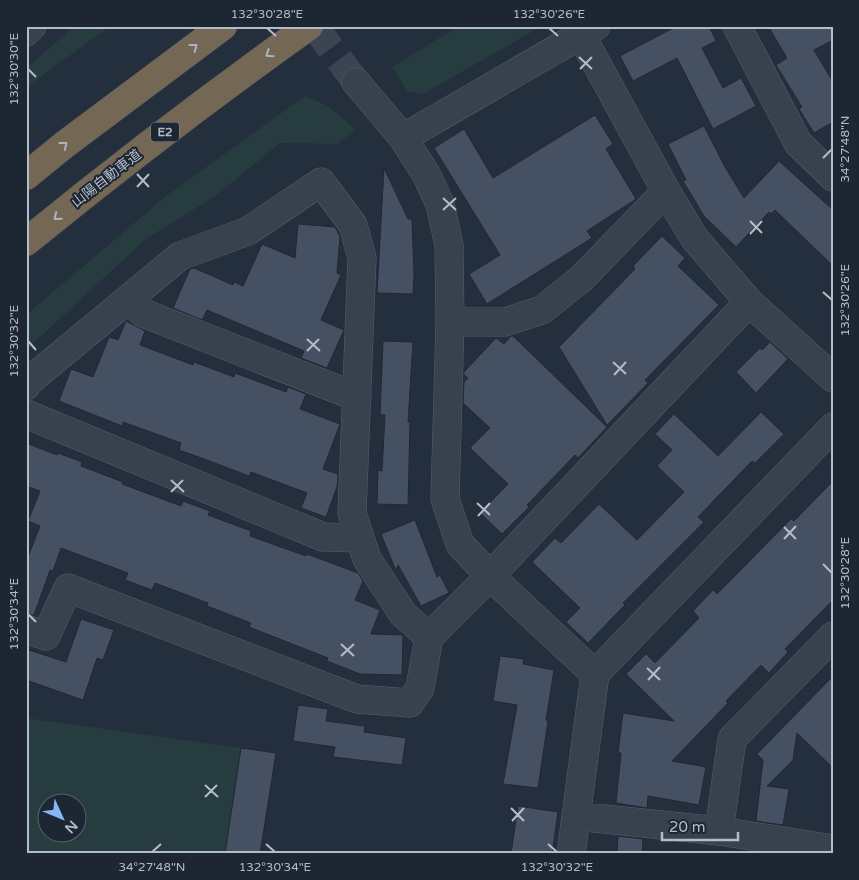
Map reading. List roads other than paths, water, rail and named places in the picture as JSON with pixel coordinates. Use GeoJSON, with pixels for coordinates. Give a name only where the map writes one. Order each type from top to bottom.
{"type":"FeatureCollection","features":[{"type":"Feature","properties":{"kind":"highway"},"geometry":{"type":"LineString","coordinates":[[26,176],[64,145],[223,26]]}},
{"type":"Feature","properties":{"kind":"highway","name":"山陽自動車道"},"geometry":{"type":"LineString","coordinates":[[26,242],[222,88],[309,26]]}},
{"type":"Feature","properties":{"kind":"street"},"geometry":{"type":"LineString","coordinates":[[26,32],[32,26]]}},
{"type":"Feature","properties":{"kind":"street"},"geometry":{"type":"LineString","coordinates":[[736,26],[798,143],[833,177]]}},
{"type":"Feature","properties":{"kind":"street"},"geometry":{"type":"LineString","coordinates":[[402,138],[589,30],[666,191],[695,239],[749,302],[833,378]]}},
{"type":"Feature","properties":{"kind":"street"},"geometry":{"type":"LineString","coordinates":[[356,82],[402,138],[426,174],[440,204],[449,245],[450,322],[445,499],[460,544],[490,576],[595,674]]}},
{"type":"Feature","properties":{"kind":"street"},"geometry":{"type":"LineString","coordinates":[[26,386],[28,382],[180,256],[248,231],[321,182],[353,225],[362,258],[352,513],[367,559],[403,614],[429,637]]}},
{"type":"Feature","properties":{"kind":"street"},"geometry":{"type":"LineString","coordinates":[[450,322],[505,322],[542,310],[582,278],[666,191]]}},
{"type":"Feature","properties":{"kind":"street"},"geometry":{"type":"LineString","coordinates":[[129,299],[143,313],[357,398]]}},
{"type":"Feature","properties":{"kind":"street"},"geometry":{"type":"LineString","coordinates":[[26,629],[46,636],[68,588],[357,699],[410,703],[420,688],[429,637],[490,576],[749,302]]}},
{"type":"Feature","properties":{"kind":"street"},"geometry":{"type":"LineString","coordinates":[[26,414],[323,536],[360,538]]}},
{"type":"Feature","properties":{"kind":"street"},"geometry":{"type":"LineString","coordinates":[[571,854],[595,674],[833,427]]}},
{"type":"Feature","properties":{"kind":"street"},"geometry":{"type":"LineString","coordinates":[[719,831],[732,739],[833,636]]}},
{"type":"Feature","properties":{"kind":"street"},"geometry":{"type":"LineString","coordinates":[[576,816],[719,831],[833,850]]}},
{"type":"Feature","properties":{"kind":"tunnel"},"geometry":{"type":"LineString","coordinates":[[314,26],[356,82]]}}]}
